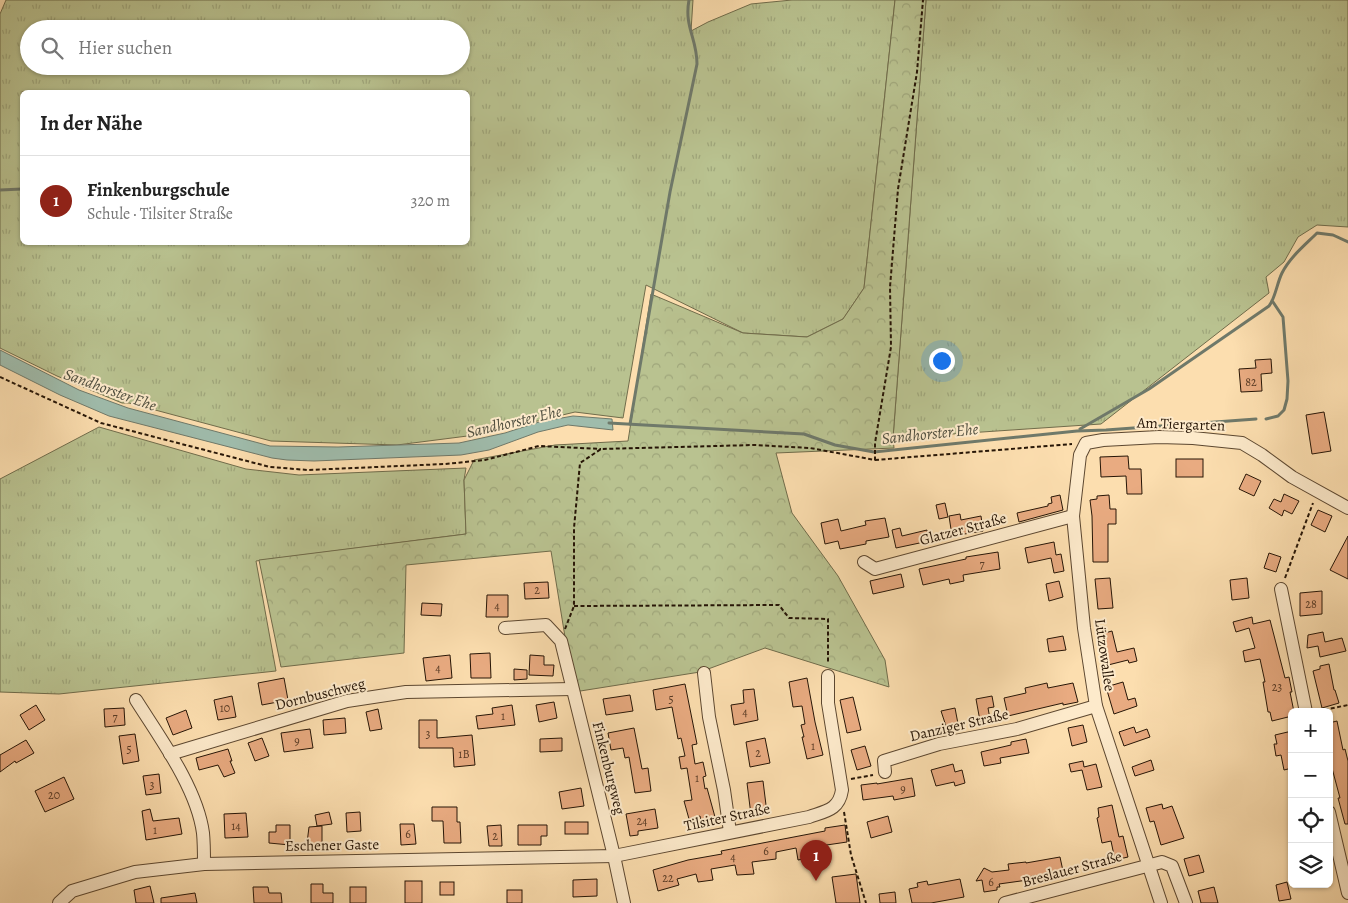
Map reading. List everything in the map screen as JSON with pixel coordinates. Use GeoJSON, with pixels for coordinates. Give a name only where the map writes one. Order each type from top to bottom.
{"type":"FeatureCollection","features":[{"type":"Feature","properties":{"kind":"street","name":"Am Tiergarten"},"geometry":{"type":"LineString","coordinates":[[1086,443],[1159,436],[1242,443],[1292,477],[1348,508]]}},
{"type":"Feature","properties":{"kind":"street","name":"Lützowallee"},"geometry":{"type":"LineString","coordinates":[[1086,443],[1080,455],[1073,516],[1084,628],[1096,706],[1147,866],[1161,903]]}},
{"type":"Feature","properties":{"kind":"street","name":"Glatzer Straße"},"geometry":{"type":"LineString","coordinates":[[864,562],[875,570],[1073,516]]}},
{"type":"Feature","properties":{"kind":"street"},"geometry":{"type":"LineString","coordinates":[[1281,589],[1305,708]]}},
{"type":"Feature","properties":{"kind":"street"},"geometry":{"type":"LineString","coordinates":[[505,628],[546,625],[561,641]]}},
{"type":"Feature","properties":{"kind":"street","name":"Finkenburgweg"},"geometry":{"type":"LineString","coordinates":[[561,641],[624,903]]}},
{"type":"Feature","properties":{"kind":"street"},"geometry":{"type":"LineString","coordinates":[[704,673],[709,717],[724,790],[730,832]]}},
{"type":"Feature","properties":{"kind":"street"},"geometry":{"type":"LineString","coordinates":[[828,676],[828,703],[841,781],[840,798]]}},
{"type":"Feature","properties":{"kind":"street","name":"Dornbuschweg"},"geometry":{"type":"LineString","coordinates":[[170,754],[347,700],[406,692],[572,689]]}},
{"type":"Feature","properties":{"kind":"street"},"geometry":{"type":"LineString","coordinates":[[136,700],[170,754],[194,799],[203,832],[204,864]]}},
{"type":"Feature","properties":{"kind":"street","name":"Danziger Straße"},"geometry":{"type":"LineString","coordinates":[[885,772],[884,761],[939,744],[1017,729],[1096,706]]}},
{"type":"Feature","properties":{"kind":"street","name":"Tilsiter Straße"},"geometry":{"type":"LineString","coordinates":[[614,856],[809,817],[828,810],[836,805],[840,798]]}},
{"type":"Feature","properties":{"kind":"street"},"geometry":{"type":"LineString","coordinates":[[1333,829],[1348,893]]}},
{"type":"Feature","properties":{"kind":"street","name":"Eschener Gaste"},"geometry":{"type":"LineString","coordinates":[[59,903],[72,891],[135,872],[204,864],[614,856]]}},
{"type":"Feature","properties":{"kind":"street"},"geometry":{"type":"LineString","coordinates":[[1147,866],[1162,862],[1172,866],[1186,903]]}},
{"type":"Feature","properties":{"kind":"street","name":"Breslauer Straße"},"geometry":{"type":"LineString","coordinates":[[1005,903],[1147,866]]}},
{"type":"Feature","properties":{"kind":"path"},"geometry":{"type":"LineString","coordinates":[[875,459],[875,443],[891,347],[890,286],[898,189],[916,72],[923,0]]}},
{"type":"Feature","properties":{"kind":"path"},"geometry":{"type":"LineString","coordinates":[[0,377],[101,423],[270,467],[308,470],[445,464],[485,460],[539,446],[600,449],[754,445],[810,448],[875,459],[1086,443]]}},
{"type":"Feature","properties":{"kind":"path"},"geometry":{"type":"LineString","coordinates":[[561,641],[574,606],[574,528],[580,463],[600,449]]}},
{"type":"Feature","properties":{"kind":"path"},"geometry":{"type":"LineString","coordinates":[[1281,589],[1318,491]]}},
{"type":"Feature","properties":{"kind":"path"},"geometry":{"type":"LineString","coordinates":[[574,606],[779,605],[789,618],[828,619],[828,676]]}},
{"type":"Feature","properties":{"kind":"path"},"geometry":{"type":"LineString","coordinates":[[1333,709],[1348,705]]}},
{"type":"Feature","properties":{"kind":"path"},"geometry":{"type":"LineString","coordinates":[[841,781],[885,772]]}},
{"type":"Feature","properties":{"kind":"path"},"geometry":{"type":"LineString","coordinates":[[840,798],[852,854],[866,903]]}},
{"type":"Feature","properties":{"kind":"green space"},"geometry":{"type":"Polygon","coordinates":[[[6,0],[693,0],[691,31],[751,4],[792,0],[895,0],[864,288],[843,319],[807,337],[743,333],[646,285],[623,418],[575,412],[483,434],[397,445],[271,441],[129,403],[122,403],[57,376],[0,348],[0,14],[6,0]]]}},
{"type":"Feature","properties":{"kind":"green space"},"geometry":{"type":"Polygon","coordinates":[[[895,0],[926,0],[893,438],[894,448],[776,453],[792,513],[838,576],[885,660],[889,687],[765,648],[700,672],[574,692],[551,551],[406,565],[404,653],[281,667],[259,560],[466,534],[464,480],[474,460],[555,445],[628,441],[651,294],[743,333],[807,337],[843,319],[864,288],[895,0]]]}},
{"type":"Feature","properties":{"kind":"green space"},"geometry":{"type":"Polygon","coordinates":[[[926,0],[1348,0],[1348,227],[1317,225],[1298,237],[1284,262],[1266,277],[1269,293],[1101,424],[893,438],[926,0]]]}},
{"type":"Feature","properties":{"kind":"green space"},"geometry":{"type":"Polygon","coordinates":[[[99,427],[246,469],[299,475],[466,468],[464,480],[466,534],[256,561],[276,671],[59,694],[0,692],[0,479],[99,427]]]}},
{"type":"Feature","properties":{"kind":"shaded area"},"geometry":{"type":"Polygon","coordinates":[[[0,350],[79,390],[128,408],[270,446],[338,447],[459,443],[505,433],[539,422],[573,416],[612,419],[613,430],[568,425],[538,432],[489,450],[461,455],[314,461],[287,460],[272,458],[109,416],[60,395],[0,365],[0,350]]]}},
{"type":"Feature","properties":{"kind":"building"},"geometry":{"type":"Polygon","coordinates":[[[1271,359],[1272,373],[1261,374],[1262,391],[1241,392],[1239,369],[1256,368],[1255,360],[1271,359]]]}},
{"type":"Feature","properties":{"kind":"building"},"geometry":{"type":"Polygon","coordinates":[[[1324,412],[1331,451],[1312,454],[1306,415],[1324,412]]]}},
{"type":"Feature","properties":{"kind":"building"},"geometry":{"type":"Polygon","coordinates":[[[1128,456],[1129,469],[1141,469],[1142,494],[1127,494],[1126,476],[1101,477],[1100,457],[1128,456]]]}},
{"type":"Feature","properties":{"kind":"building"},"geometry":{"type":"Polygon","coordinates":[[[1176,459],[1203,459],[1203,477],[1176,477],[1176,459]]]}},
{"type":"Feature","properties":{"kind":"building"},"geometry":{"type":"Polygon","coordinates":[[[1246,474],[1261,481],[1254,496],[1239,489],[1246,474]]]}},
{"type":"Feature","properties":{"kind":"building"},"geometry":{"type":"Polygon","coordinates":[[[1284,494],[1299,501],[1292,514],[1284,510],[1282,516],[1269,508],[1274,499],[1281,502],[1284,494]]]}},
{"type":"Feature","properties":{"kind":"building"},"geometry":{"type":"Polygon","coordinates":[[[1060,495],[1063,510],[1019,522],[1017,513],[1048,506],[1048,504],[1052,503],[1051,497],[1060,495]]]}},
{"type":"Feature","properties":{"kind":"building"},"geometry":{"type":"Polygon","coordinates":[[[1109,495],[1110,509],[1116,509],[1116,524],[1108,524],[1108,562],[1093,562],[1090,500],[1097,499],[1097,496],[1109,495]]]}},
{"type":"Feature","properties":{"kind":"building"},"geometry":{"type":"Polygon","coordinates":[[[945,503],[948,517],[939,519],[936,505],[945,503]]]}},
{"type":"Feature","properties":{"kind":"building"},"geometry":{"type":"Polygon","coordinates":[[[1318,510],[1332,516],[1325,532],[1311,525],[1318,510]]]}},
{"type":"Feature","properties":{"kind":"building"},"geometry":{"type":"Polygon","coordinates":[[[960,514],[961,520],[981,516],[983,531],[952,536],[949,516],[960,514]]]}},
{"type":"Feature","properties":{"kind":"building"},"geometry":{"type":"Polygon","coordinates":[[[885,518],[889,537],[866,541],[866,544],[840,549],[838,541],[825,544],[821,523],[838,519],[841,531],[866,525],[865,521],[885,518]]]}},
{"type":"Feature","properties":{"kind":"building"},"geometry":{"type":"Polygon","coordinates":[[[900,528],[902,536],[927,530],[929,541],[896,548],[892,530],[900,528]]]}},
{"type":"Feature","properties":{"kind":"building"},"geometry":{"type":"Polygon","coordinates":[[[1348,536],[1348,579],[1330,570],[1348,536]]]}},
{"type":"Feature","properties":{"kind":"building"},"geometry":{"type":"Polygon","coordinates":[[[1054,542],[1056,555],[1061,554],[1064,571],[1054,573],[1051,558],[1028,563],[1025,548],[1054,542]]]}},
{"type":"Feature","properties":{"kind":"building"},"geometry":{"type":"Polygon","coordinates":[[[998,552],[1000,569],[963,575],[964,581],[950,584],[949,579],[923,585],[919,569],[966,559],[966,557],[998,552]]]}},
{"type":"Feature","properties":{"kind":"building"},"geometry":{"type":"Polygon","coordinates":[[[1269,553],[1281,557],[1276,572],[1264,568],[1269,553]]]}},
{"type":"Feature","properties":{"kind":"building"},"geometry":{"type":"Polygon","coordinates":[[[901,574],[904,587],[873,594],[870,581],[901,574]]]}},
{"type":"Feature","properties":{"kind":"building"},"geometry":{"type":"Polygon","coordinates":[[[1110,578],[1113,608],[1098,609],[1095,579],[1110,578]]]}},
{"type":"Feature","properties":{"kind":"building"},"geometry":{"type":"Polygon","coordinates":[[[1247,578],[1249,598],[1232,600],[1230,580],[1247,578]]]}},
{"type":"Feature","properties":{"kind":"building"},"geometry":{"type":"Polygon","coordinates":[[[1059,581],[1063,597],[1049,601],[1046,584],[1059,581]]]}},
{"type":"Feature","properties":{"kind":"building"},"geometry":{"type":"Polygon","coordinates":[[[548,582],[549,598],[525,599],[524,583],[548,582]]]}},
{"type":"Feature","properties":{"kind":"building"},"geometry":{"type":"Polygon","coordinates":[[[1322,591],[1322,614],[1300,616],[1300,593],[1322,591]]]}},
{"type":"Feature","properties":{"kind":"building"},"geometry":{"type":"Polygon","coordinates":[[[487,595],[508,595],[508,617],[486,617],[487,595]]]}},
{"type":"Feature","properties":{"kind":"building"},"geometry":{"type":"Polygon","coordinates":[[[422,603],[442,604],[441,616],[421,615],[422,603]]]}},
{"type":"Feature","properties":{"kind":"building"},"geometry":{"type":"Polygon","coordinates":[[[1252,617],[1253,624],[1270,620],[1285,678],[1289,677],[1292,692],[1290,692],[1293,708],[1288,708],[1288,717],[1272,721],[1270,712],[1268,712],[1263,682],[1265,682],[1260,659],[1245,662],[1243,651],[1255,648],[1249,628],[1236,632],[1233,622],[1252,617]]]}},
{"type":"Feature","properties":{"kind":"building"},"geometry":{"type":"Polygon","coordinates":[[[1112,631],[1117,652],[1134,648],[1137,661],[1129,663],[1128,660],[1108,665],[1101,634],[1112,631]]]}},
{"type":"Feature","properties":{"kind":"building"},"geometry":{"type":"Polygon","coordinates":[[[1323,632],[1325,642],[1342,638],[1346,651],[1320,657],[1318,646],[1307,648],[1308,635],[1323,632]]]}},
{"type":"Feature","properties":{"kind":"building"},"geometry":{"type":"Polygon","coordinates":[[[1063,636],[1066,650],[1049,652],[1047,639],[1063,636]]]}},
{"type":"Feature","properties":{"kind":"building"},"geometry":{"type":"Polygon","coordinates":[[[490,653],[491,678],[471,678],[470,654],[490,653]]]}},
{"type":"Feature","properties":{"kind":"building"},"geometry":{"type":"Polygon","coordinates":[[[450,655],[452,678],[426,681],[423,658],[450,655]]]}},
{"type":"Feature","properties":{"kind":"building"},"geometry":{"type":"Polygon","coordinates":[[[530,655],[544,656],[544,665],[554,665],[553,676],[529,675],[530,655]]]}},
{"type":"Feature","properties":{"kind":"building"},"geometry":{"type":"Polygon","coordinates":[[[1329,664],[1334,690],[1339,703],[1322,708],[1313,671],[1320,669],[1320,666],[1329,664]]]}},
{"type":"Feature","properties":{"kind":"building"},"geometry":{"type":"Polygon","coordinates":[[[514,669],[527,670],[527,679],[514,680],[514,669]]]}},
{"type":"Feature","properties":{"kind":"building"},"geometry":{"type":"Polygon","coordinates":[[[284,678],[288,700],[262,705],[258,683],[284,678]]]}},
{"type":"Feature","properties":{"kind":"building"},"geometry":{"type":"Polygon","coordinates":[[[807,678],[823,755],[807,759],[802,737],[804,737],[801,725],[805,724],[802,706],[793,707],[789,682],[807,678]]]}},
{"type":"Feature","properties":{"kind":"building"},"geometry":{"type":"Polygon","coordinates":[[[1123,682],[1128,700],[1135,698],[1137,706],[1114,714],[1106,687],[1123,682]]]}},
{"type":"Feature","properties":{"kind":"building"},"geometry":{"type":"Polygon","coordinates":[[[1047,683],[1048,688],[1073,683],[1078,702],[1063,705],[1063,703],[1008,716],[1004,698],[1026,693],[1025,688],[1047,683]]]}},
{"type":"Feature","properties":{"kind":"building"},"geometry":{"type":"Polygon","coordinates":[[[685,684],[697,744],[692,745],[695,764],[703,762],[706,776],[703,777],[705,789],[707,788],[715,817],[701,821],[700,816],[689,819],[684,801],[692,800],[687,768],[681,769],[679,757],[685,756],[681,738],[678,739],[672,707],[656,710],[653,690],[685,684]]]}},
{"type":"Feature","properties":{"kind":"building"},"geometry":{"type":"Polygon","coordinates":[[[754,689],[758,720],[734,725],[731,705],[744,703],[743,690],[754,689]]]}},
{"type":"Feature","properties":{"kind":"building"},"geometry":{"type":"Polygon","coordinates":[[[630,695],[633,711],[606,715],[603,699],[630,695]]]}},
{"type":"Feature","properties":{"kind":"building"},"geometry":{"type":"Polygon","coordinates":[[[232,696],[236,717],[218,720],[214,700],[232,696]]]}},
{"type":"Feature","properties":{"kind":"building"},"geometry":{"type":"Polygon","coordinates":[[[992,696],[994,707],[988,708],[990,719],[980,721],[976,699],[992,696]]]}},
{"type":"Feature","properties":{"kind":"building"},"geometry":{"type":"Polygon","coordinates":[[[853,697],[861,730],[847,733],[840,700],[853,697]]]}},
{"type":"Feature","properties":{"kind":"building"},"geometry":{"type":"Polygon","coordinates":[[[554,702],[557,718],[539,722],[536,705],[554,702]]]}},
{"type":"Feature","properties":{"kind":"building"},"geometry":{"type":"Polygon","coordinates":[[[36,705],[45,720],[29,730],[20,715],[36,705]]]}},
{"type":"Feature","properties":{"kind":"building"},"geometry":{"type":"Polygon","coordinates":[[[512,705],[515,725],[478,729],[476,716],[493,714],[492,708],[512,705]]]}},
{"type":"Feature","properties":{"kind":"building"},"geometry":{"type":"Polygon","coordinates":[[[124,708],[125,725],[105,727],[104,709],[124,708]]]}},
{"type":"Feature","properties":{"kind":"building"},"geometry":{"type":"Polygon","coordinates":[[[955,708],[959,729],[948,732],[941,711],[955,708]]]}},
{"type":"Feature","properties":{"kind":"building"},"geometry":{"type":"Polygon","coordinates":[[[378,709],[382,729],[370,731],[366,712],[378,709]]]}},
{"type":"Feature","properties":{"kind":"building"},"geometry":{"type":"Polygon","coordinates":[[[186,710],[192,728],[173,735],[166,718],[186,710]]]}},
{"type":"Feature","properties":{"kind":"building"},"geometry":{"type":"Polygon","coordinates":[[[345,718],[346,733],[324,735],[323,720],[345,718]]]}},
{"type":"Feature","properties":{"kind":"building"},"geometry":{"type":"Polygon","coordinates":[[[419,720],[437,720],[437,738],[472,735],[475,765],[454,767],[453,748],[419,748],[419,720]]]}},
{"type":"Feature","properties":{"kind":"building"},"geometry":{"type":"Polygon","coordinates":[[[1337,721],[1343,750],[1345,749],[1348,761],[1348,824],[1345,824],[1333,772],[1333,722],[1337,721]]]}},
{"type":"Feature","properties":{"kind":"building"},"geometry":{"type":"Polygon","coordinates":[[[1083,725],[1087,742],[1072,746],[1068,728],[1083,725]]]}},
{"type":"Feature","properties":{"kind":"building"},"geometry":{"type":"Polygon","coordinates":[[[1134,727],[1136,733],[1147,729],[1150,737],[1124,746],[1119,732],[1134,727]]]}},
{"type":"Feature","properties":{"kind":"building"},"geometry":{"type":"Polygon","coordinates":[[[634,728],[642,769],[648,768],[651,791],[635,793],[629,757],[625,758],[623,748],[611,750],[608,733],[634,728]]]}},
{"type":"Feature","properties":{"kind":"building"},"geometry":{"type":"Polygon","coordinates":[[[310,729],[313,748],[284,752],[281,733],[310,729]]]}},
{"type":"Feature","properties":{"kind":"building"},"geometry":{"type":"Polygon","coordinates":[[[1288,732],[1288,769],[1284,770],[1281,755],[1276,756],[1274,744],[1277,744],[1275,735],[1288,732]]]}},
{"type":"Feature","properties":{"kind":"building"},"geometry":{"type":"Polygon","coordinates":[[[135,734],[139,761],[123,764],[119,736],[135,734]]]}},
{"type":"Feature","properties":{"kind":"building"},"geometry":{"type":"Polygon","coordinates":[[[262,738],[269,756],[255,761],[248,743],[262,738]]]}},
{"type":"Feature","properties":{"kind":"building"},"geometry":{"type":"Polygon","coordinates":[[[562,738],[562,751],[540,752],[540,739],[562,738]]]}},
{"type":"Feature","properties":{"kind":"building"},"geometry":{"type":"Polygon","coordinates":[[[765,738],[770,763],[750,767],[746,742],[765,738]]]}},
{"type":"Feature","properties":{"kind":"building"},"geometry":{"type":"Polygon","coordinates":[[[1026,739],[1029,753],[1000,758],[1001,763],[984,766],[981,752],[1011,745],[1011,742],[1026,739]]]}},
{"type":"Feature","properties":{"kind":"building"},"geometry":{"type":"Polygon","coordinates":[[[26,740],[34,753],[16,763],[15,761],[0,772],[0,755],[26,740]]]}},
{"type":"Feature","properties":{"kind":"building"},"geometry":{"type":"Polygon","coordinates":[[[865,746],[871,766],[857,770],[851,750],[865,746]]]}},
{"type":"Feature","properties":{"kind":"building"},"geometry":{"type":"Polygon","coordinates":[[[228,749],[235,773],[224,777],[218,765],[199,770],[196,758],[228,749]]]}},
{"type":"Feature","properties":{"kind":"building"},"geometry":{"type":"Polygon","coordinates":[[[1151,760],[1154,770],[1135,776],[1132,767],[1151,760]]]}},
{"type":"Feature","properties":{"kind":"building"},"geometry":{"type":"Polygon","coordinates":[[[1083,761],[1084,767],[1096,764],[1102,787],[1087,790],[1082,770],[1071,772],[1069,764],[1083,761]]]}},
{"type":"Feature","properties":{"kind":"building"},"geometry":{"type":"Polygon","coordinates":[[[953,764],[955,772],[962,770],[965,783],[955,786],[954,782],[936,786],[931,770],[953,764]]]}},
{"type":"Feature","properties":{"kind":"building"},"geometry":{"type":"Polygon","coordinates":[[[159,774],[161,793],[146,795],[143,776],[159,774]]]}},
{"type":"Feature","properties":{"kind":"building"},"geometry":{"type":"Polygon","coordinates":[[[64,777],[74,799],[45,812],[35,791],[64,777]]]}},
{"type":"Feature","properties":{"kind":"building"},"geometry":{"type":"Polygon","coordinates":[[[912,778],[915,796],[894,800],[893,796],[863,800],[861,785],[912,778]]]}},
{"type":"Feature","properties":{"kind":"building"},"geometry":{"type":"Polygon","coordinates":[[[763,781],[767,813],[751,815],[747,783],[763,781]]]}},
{"type":"Feature","properties":{"kind":"building"},"geometry":{"type":"Polygon","coordinates":[[[581,788],[584,806],[562,809],[559,792],[581,788]]]}},
{"type":"Feature","properties":{"kind":"building"},"geometry":{"type":"Polygon","coordinates":[[[1162,804],[1163,809],[1172,806],[1184,838],[1161,845],[1154,821],[1150,822],[1146,808],[1162,804]]]}},
{"type":"Feature","properties":{"kind":"building"},"geometry":{"type":"Polygon","coordinates":[[[1112,805],[1119,837],[1123,836],[1128,857],[1115,860],[1111,841],[1102,843],[1097,818],[1099,817],[1098,808],[1112,805]]]}},
{"type":"Feature","properties":{"kind":"building"},"geometry":{"type":"Polygon","coordinates":[[[432,807],[457,807],[457,822],[460,822],[461,843],[444,843],[443,821],[432,821],[432,807]]]}},
{"type":"Feature","properties":{"kind":"building"},"geometry":{"type":"Polygon","coordinates":[[[150,809],[153,821],[179,818],[182,834],[146,840],[142,811],[150,809]]]}},
{"type":"Feature","properties":{"kind":"building"},"geometry":{"type":"Polygon","coordinates":[[[655,809],[658,828],[638,831],[638,835],[630,836],[626,814],[655,809]]]}},
{"type":"Feature","properties":{"kind":"building"},"geometry":{"type":"Polygon","coordinates":[[[329,812],[332,824],[317,826],[315,815],[329,812]]]}},
{"type":"Feature","properties":{"kind":"building"},"geometry":{"type":"Polygon","coordinates":[[[360,812],[361,831],[347,832],[346,813],[360,812]]]}},
{"type":"Feature","properties":{"kind":"building"},"geometry":{"type":"Polygon","coordinates":[[[246,813],[248,837],[225,838],[224,814],[246,813]]]}},
{"type":"Feature","properties":{"kind":"building"},"geometry":{"type":"Polygon","coordinates":[[[888,816],[892,832],[871,838],[867,822],[888,816]]]}},
{"type":"Feature","properties":{"kind":"building"},"geometry":{"type":"Polygon","coordinates":[[[565,822],[588,822],[588,834],[565,834],[565,822]]]}},
{"type":"Feature","properties":{"kind":"building"},"geometry":{"type":"Polygon","coordinates":[[[400,824],[414,824],[416,844],[401,845],[400,824]]]}},
{"type":"Feature","properties":{"kind":"building"},"geometry":{"type":"Polygon","coordinates":[[[276,825],[290,825],[290,845],[269,843],[269,832],[276,832],[276,825]]]}},
{"type":"Feature","properties":{"kind":"building"},"geometry":{"type":"Polygon","coordinates":[[[501,825],[502,846],[489,846],[487,826],[501,825]]]}},
{"type":"Feature","properties":{"kind":"building"},"geometry":{"type":"Polygon","coordinates":[[[518,825],[547,825],[547,836],[541,836],[541,845],[518,845],[518,825]]]}},
{"type":"Feature","properties":{"kind":"building"},"geometry":{"type":"Polygon","coordinates":[[[845,825],[847,842],[813,847],[814,857],[798,860],[796,848],[776,852],[776,859],[752,862],[754,874],[737,875],[735,865],[711,869],[713,880],[698,882],[696,874],[677,879],[679,885],[658,891],[653,870],[688,860],[722,854],[721,851],[825,831],[825,828],[845,825]]]}},
{"type":"Feature","properties":{"kind":"building"},"geometry":{"type":"Polygon","coordinates":[[[322,826],[322,844],[307,843],[309,827],[322,826]]]}},
{"type":"Feature","properties":{"kind":"building"},"geometry":{"type":"Polygon","coordinates":[[[1199,855],[1204,872],[1189,876],[1184,859],[1199,855]]]}},
{"type":"Feature","properties":{"kind":"building"},"geometry":{"type":"Polygon","coordinates":[[[1060,857],[1063,871],[1028,877],[1028,880],[999,884],[1000,887],[997,887],[997,890],[984,892],[982,880],[976,881],[984,868],[992,872],[1009,870],[1008,864],[1060,857]]]}},
{"type":"Feature","properties":{"kind":"building"},"geometry":{"type":"Polygon","coordinates":[[[856,874],[860,903],[836,903],[832,877],[856,874]]]}},
{"type":"Feature","properties":{"kind":"building"},"geometry":{"type":"Polygon","coordinates":[[[597,879],[597,896],[573,897],[573,880],[597,879]]]}},
{"type":"Feature","properties":{"kind":"building"},"geometry":{"type":"Polygon","coordinates":[[[960,879],[964,897],[931,903],[912,903],[909,889],[918,887],[917,883],[927,881],[928,885],[960,879]]]}},
{"type":"Feature","properties":{"kind":"building"},"geometry":{"type":"Polygon","coordinates":[[[405,881],[422,881],[422,903],[405,903],[405,881]]]}},
{"type":"Feature","properties":{"kind":"building"},"geometry":{"type":"Polygon","coordinates":[[[440,882],[454,882],[454,895],[440,895],[440,882]]]}},
{"type":"Feature","properties":{"kind":"building"},"geometry":{"type":"Polygon","coordinates":[[[1287,882],[1291,899],[1279,901],[1276,885],[1287,882]]]}},
{"type":"Feature","properties":{"kind":"building"},"geometry":{"type":"Polygon","coordinates":[[[311,884],[323,884],[323,893],[333,893],[333,903],[311,903],[311,884]]]}},
{"type":"Feature","properties":{"kind":"building"},"geometry":{"type":"Polygon","coordinates":[[[150,886],[154,903],[136,903],[134,890],[150,886]]]}},
{"type":"Feature","properties":{"kind":"building"},"geometry":{"type":"Polygon","coordinates":[[[253,887],[268,887],[269,893],[281,893],[282,903],[254,903],[253,887]]]}},
{"type":"Feature","properties":{"kind":"building"},"geometry":{"type":"Polygon","coordinates":[[[350,887],[366,887],[366,903],[350,903],[350,887]]]}},
{"type":"Feature","properties":{"kind":"building"},"geometry":{"type":"Polygon","coordinates":[[[1214,887],[1218,903],[1201,903],[1198,891],[1214,887]]]}},
{"type":"Feature","properties":{"kind":"building"},"geometry":{"type":"Polygon","coordinates":[[[507,890],[522,890],[522,903],[507,903],[507,890]]]}},
{"type":"Feature","properties":{"kind":"building"},"geometry":{"type":"Polygon","coordinates":[[[895,892],[896,903],[880,903],[879,894],[895,892]]]}},
{"type":"Feature","properties":{"kind":"building"},"geometry":{"type":"Polygon","coordinates":[[[195,893],[197,903],[161,903],[161,898],[195,893]]]}},
{"type":"Feature","properties":{"kind":"waterway"},"geometry":{"type":"LineString","coordinates":[[630,424],[670,192],[697,64],[688,18],[689,0]]}},
{"type":"Feature","properties":{"kind":"waterway"},"geometry":{"type":"LineString","coordinates":[[0,190],[20,189]]}},
{"type":"Feature","properties":{"kind":"waterway","name":"Sandhorster Ehe"},"geometry":{"type":"LineString","coordinates":[[1080,429],[1149,389],[1269,306],[1285,267],[1317,233],[1333,235],[1348,242]]}},
{"type":"Feature","properties":{"kind":"waterway","name":"Sandhorster Ehe"},"geometry":{"type":"LineString","coordinates":[[1266,419],[1278,416],[1284,410],[1287,399],[1288,381],[1283,317],[1273,302]]}},
{"type":"Feature","properties":{"kind":"waterway","name":"Sandhorster Ehe"},"geometry":{"type":"LineString","coordinates":[[609,423],[804,434],[835,445],[874,452],[1077,431],[1256,419]]}},
{"type":"Feature","properties":{"kind":"place","name":"Finkenburgschule"},"geometry":{"type":"Point","coordinates":[816,881]}}]}
